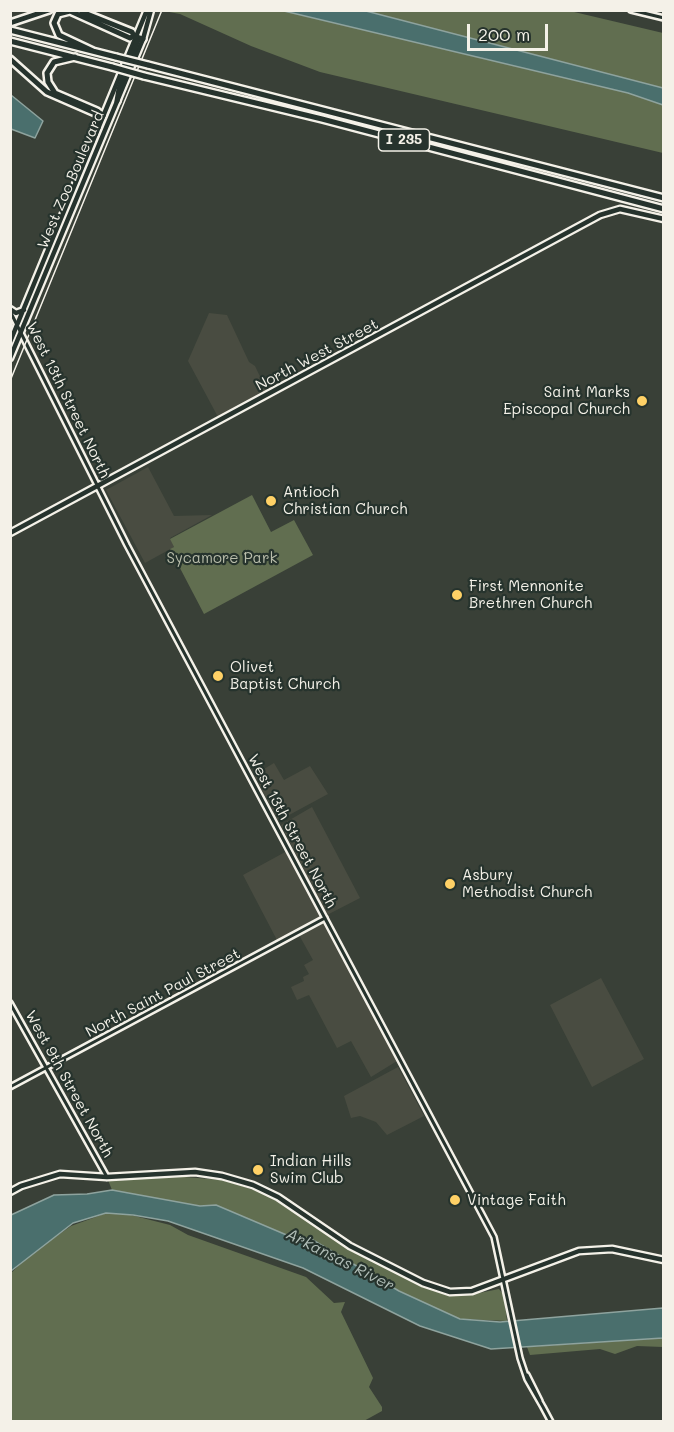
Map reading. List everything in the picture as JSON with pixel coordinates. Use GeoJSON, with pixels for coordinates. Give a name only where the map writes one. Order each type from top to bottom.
{"type":"FeatureCollection","features":[{"type":"Feature","properties":{"kind":"highway"},"geometry":{"type":"LineString","coordinates":[[10,23],[49,10]]}},
{"type":"Feature","properties":{"kind":"highway"},"geometry":{"type":"LineString","coordinates":[[78,10],[132,32],[138,40],[118,92],[117,101]]}},
{"type":"Feature","properties":{"kind":"highway"},"geometry":{"type":"LineString","coordinates":[[93,51],[59,35],[54,23],[58,14],[70,11],[130,38],[135,36],[143,39]]}},
{"type":"Feature","properties":{"kind":"highway","name":"I 235"},"geometry":{"type":"LineString","coordinates":[[10,30],[663,198]]}},
{"type":"Feature","properties":{"kind":"highway","name":"I 235"},"geometry":{"type":"LineString","coordinates":[[10,41],[333,121],[663,209]]}},
{"type":"Feature","properties":{"kind":"highway"},"geometry":{"type":"LineString","coordinates":[[75,57],[54,62],[47,74],[48,82],[55,93],[97,111],[103,116]]}},
{"type":"Feature","properties":{"kind":"highway"},"geometry":{"type":"LineString","coordinates":[[10,59],[47,92],[103,116]]}},
{"type":"Feature","properties":{"kind":"main road","name":"West Zoo Boulevard"},"geometry":{"type":"LineString","coordinates":[[10,342],[135,36],[149,10]]}},
{"type":"Feature","properties":{"kind":"main road","name":"West Zoo Boulevard"},"geometry":{"type":"LineString","coordinates":[[10,358],[143,39],[149,10]]}},
{"type":"Feature","properties":{"kind":"main road"},"geometry":{"type":"LineString","coordinates":[[103,116],[110,118]]}},
{"type":"Feature","properties":{"kind":"main road","name":"North West Street"},"geometry":{"type":"LineString","coordinates":[[10,533],[600,215],[620,209],[663,219]]}},
{"type":"Feature","properties":{"kind":"main road"},"geometry":{"type":"LineString","coordinates":[[10,310],[17,313],[24,310]]}},
{"type":"Feature","properties":{"kind":"main road"},"geometry":{"type":"LineString","coordinates":[[10,1192],[21,1186],[60,1174],[107,1177],[195,1172],[222,1176],[253,1185],[278,1197],[350,1246],[440,1290],[472,1291],[579,1251],[612,1249],[663,1260]]}},
{"type":"Feature","properties":{"kind":"street"},"geometry":{"type":"LineString","coordinates":[[632,10],[663,18]]}},
{"type":"Feature","properties":{"kind":"street","name":"West 13th Street North"},"geometry":{"type":"LineString","coordinates":[[10,310],[97,486],[494,1237],[520,1358],[524,1371],[550,1422]]}},
{"type":"Feature","properties":{"kind":"street","name":"North Saint Paul Street"},"geometry":{"type":"LineString","coordinates":[[10,1087],[325,918]]}},
{"type":"Feature","properties":{"kind":"street","name":"West 9th Street North"},"geometry":{"type":"LineString","coordinates":[[10,1003],[107,1177]]}},
{"type":"Feature","properties":{"kind":"shaded area"},"geometry":{"type":"Polygon","coordinates":[[[209,313],[227,315],[249,362],[255,366],[267,391],[218,417],[188,361],[209,313]]]}},
{"type":"Feature","properties":{"kind":"shaded area"},"geometry":{"type":"Polygon","coordinates":[[[148,467],[174,516],[212,515],[170,538],[174,547],[145,563],[106,490],[148,467]]]}},
{"type":"Feature","properties":{"kind":"shaded area"},"geometry":{"type":"Polygon","coordinates":[[[274,763],[284,780],[310,766],[328,794],[278,821],[254,775],[274,763]]]}},
{"type":"Feature","properties":{"kind":"shaded area"},"geometry":{"type":"Polygon","coordinates":[[[312,807],[360,898],[327,915],[281,825],[312,807]]]}},
{"type":"Feature","properties":{"kind":"shaded area"},"geometry":{"type":"Polygon","coordinates":[[[287,851],[322,918],[278,942],[243,875],[287,851]]]}},
{"type":"Feature","properties":{"kind":"shaded area"},"geometry":{"type":"Polygon","coordinates":[[[324,922],[397,1061],[371,1077],[351,1041],[337,1048],[309,995],[297,1000],[291,987],[304,981],[303,977],[309,974],[304,965],[313,960],[299,935],[324,922]]]}},
{"type":"Feature","properties":{"kind":"shaded area"},"geometry":{"type":"Polygon","coordinates":[[[601,978],[644,1059],[592,1087],[550,1005],[601,978]]]}},
{"type":"Feature","properties":{"kind":"shaded area"},"geometry":{"type":"Polygon","coordinates":[[[398,1067],[424,1116],[387,1135],[376,1122],[360,1116],[351,1118],[344,1096],[398,1067]]]}},
{"type":"Feature","properties":{"kind":"green space"},"geometry":{"type":"Polygon","coordinates":[[[164,11],[284,11],[628,93],[663,105],[663,153],[320,72],[251,46],[180,14],[164,11]]]}},
{"type":"Feature","properties":{"kind":"green space"},"geometry":{"type":"Polygon","coordinates":[[[366,11],[570,11],[663,33],[663,88],[366,11]]]}},
{"type":"Feature","properties":{"kind":"green space","name":"Sycamore Park"},"geometry":{"type":"Polygon","coordinates":[[[252,495],[271,532],[294,520],[313,555],[204,614],[170,549],[174,547],[170,539],[252,495]]]}},
{"type":"Feature","properties":{"kind":"green space"},"geometry":{"type":"Polygon","coordinates":[[[172,1176],[223,1180],[266,1194],[348,1248],[438,1292],[469,1295],[499,1289],[504,1295],[507,1321],[460,1319],[399,1291],[311,1239],[289,1236],[216,1205],[200,1206],[112,1190],[108,1180],[172,1176]]]}},
{"type":"Feature","properties":{"kind":"green space"},"geometry":{"type":"Polygon","coordinates":[[[123,1213],[170,1225],[188,1235],[306,1277],[334,1303],[345,1302],[341,1312],[373,1378],[369,1387],[382,1407],[382,1411],[362,1422],[11,1422],[11,1273],[31,1254],[71,1226],[104,1214],[123,1213]]]}},
{"type":"Feature","properties":{"kind":"green space"},"geometry":{"type":"Polygon","coordinates":[[[663,1338],[663,1347],[637,1346],[615,1354],[600,1349],[530,1355],[527,1347],[663,1338]]]}},
{"type":"Feature","properties":{"kind":"water"},"geometry":{"type":"Polygon","coordinates":[[[284,11],[366,11],[663,88],[663,105],[628,93],[284,11]]]}},
{"type":"Feature","properties":{"kind":"water"},"geometry":{"type":"Polygon","coordinates":[[[11,95],[43,121],[35,138],[11,129],[11,95]]]}},
{"type":"Feature","properties":{"kind":"water","name":"Arkansas River"},"geometry":{"type":"Polygon","coordinates":[[[112,1190],[200,1206],[216,1205],[289,1236],[311,1239],[399,1291],[460,1319],[500,1322],[663,1308],[663,1338],[491,1349],[420,1326],[303,1268],[168,1221],[133,1215],[106,1213],[73,1223],[11,1271],[11,1215],[54,1195],[87,1194],[112,1190]]]}},
{"type":"Feature","properties":{"kind":"railway"},"geometry":{"type":"LineString","coordinates":[[10,381],[162,10]]}},
{"type":"Feature","properties":{"kind":"place","name":"Saint Marks Episcopal Church"},"geometry":{"type":"Point","coordinates":[642,401]}},
{"type":"Feature","properties":{"kind":"place","name":"Antioch Christian Church"},"geometry":{"type":"Point","coordinates":[271,501]}},
{"type":"Feature","properties":{"kind":"place","name":"First Mennonite Brethren Church"},"geometry":{"type":"Point","coordinates":[457,595]}},
{"type":"Feature","properties":{"kind":"place","name":"Olivet Baptist Church"},"geometry":{"type":"Point","coordinates":[218,676]}},
{"type":"Feature","properties":{"kind":"place","name":"Asbury Methodist Church"},"geometry":{"type":"Point","coordinates":[450,884]}},
{"type":"Feature","properties":{"kind":"place","name":"Indian Hills Swim Club"},"geometry":{"type":"Point","coordinates":[258,1170]}},
{"type":"Feature","properties":{"kind":"place","name":"Vintage Faith"},"geometry":{"type":"Point","coordinates":[455,1200]}}]}
